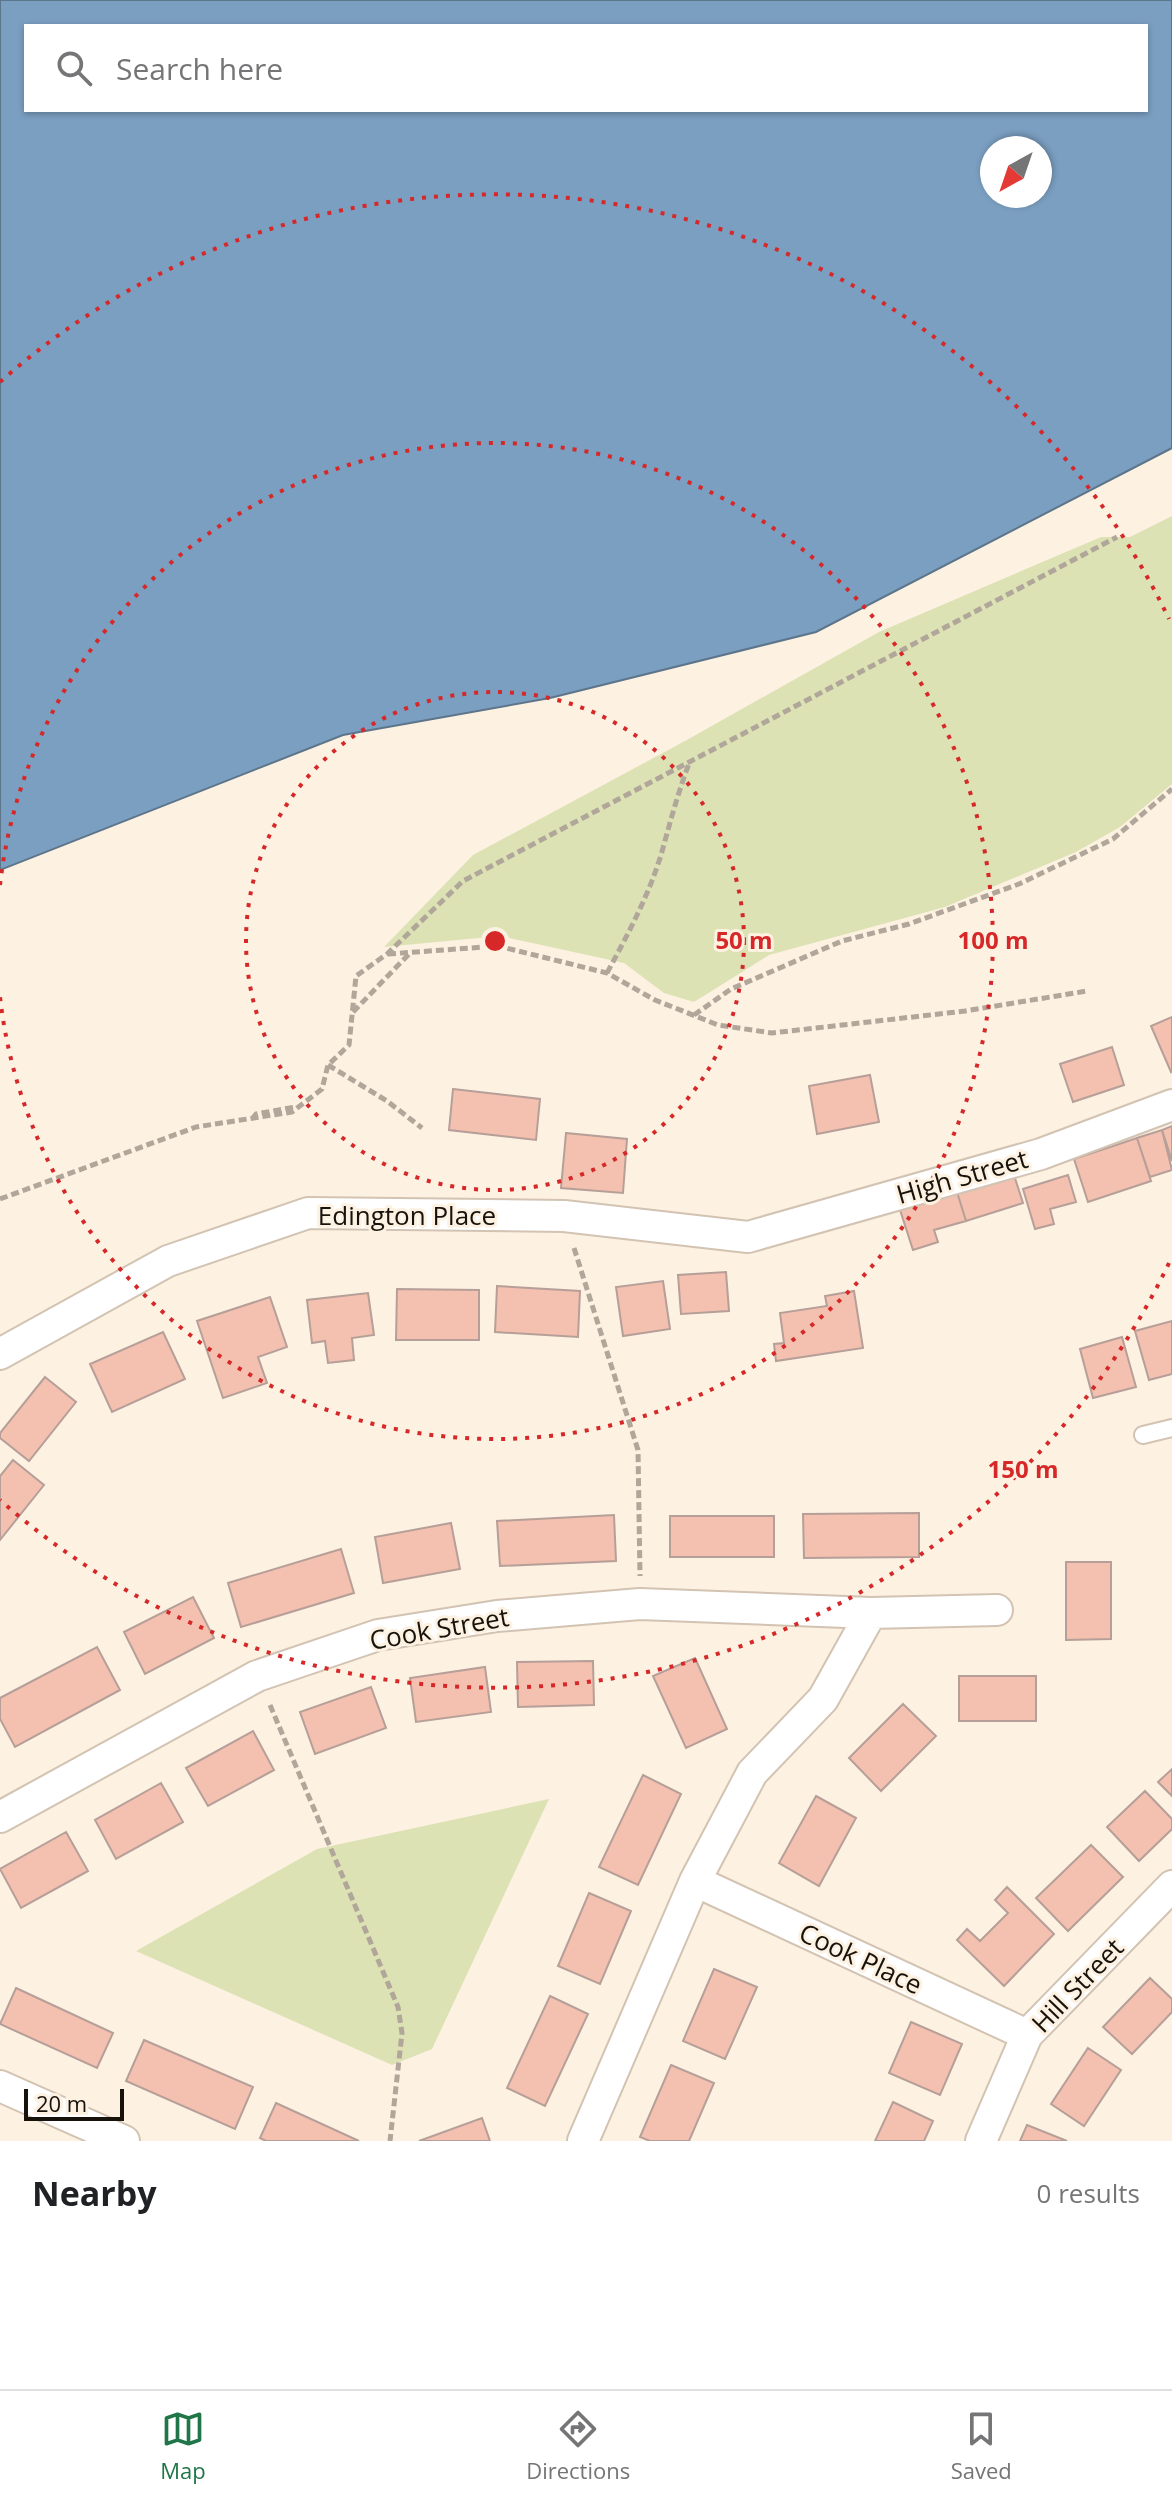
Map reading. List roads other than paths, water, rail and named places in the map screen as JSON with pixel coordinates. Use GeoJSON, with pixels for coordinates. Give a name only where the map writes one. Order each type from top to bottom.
{"type":"FeatureCollection","features":[{"type":"Feature","properties":{"kind":"street","name":"High Street"},"geometry":{"type":"LineString","coordinates":[[748,1237],[1041,1154],[1172,1105]]}},
{"type":"Feature","properties":{"kind":"street","name":"Edington Place"},"geometry":{"type":"LineString","coordinates":[[0,1354],[168,1261],[308,1213],[564,1216],[748,1237]]}},
{"type":"Feature","properties":{"kind":"street","name":"Cook Street"},"geometry":{"type":"LineString","coordinates":[[0,1817],[257,1676],[378,1635],[497,1616],[640,1604],[871,1613],[997,1610]]}},
{"type":"Feature","properties":{"kind":"street"},"geometry":{"type":"LineString","coordinates":[[583,2141],[695,1881],[752,1773],[823,1699],[871,1613]]}},
{"type":"Feature","properties":{"kind":"street","name":"Cook Place"},"geometry":{"type":"LineString","coordinates":[[695,1881],[1027,2035]]}},
{"type":"Feature","properties":{"kind":"street","name":"Hill Street"},"geometry":{"type":"LineString","coordinates":[[981,2141],[1027,2035],[1172,1886]]}},
{"type":"Feature","properties":{"kind":"street"},"geometry":{"type":"LineString","coordinates":[[0,2086],[124,2141]]}},
{"type":"Feature","properties":{"kind":"lane"},"geometry":{"type":"LineString","coordinates":[[1143,1435],[1172,1428]]}},
{"type":"Feature","properties":{"kind":"water"},"geometry":{"type":"Polygon","coordinates":[[[0,0],[1172,0],[1172,448],[816,632],[550,698],[343,735],[0,870],[0,0]]]}}]}
